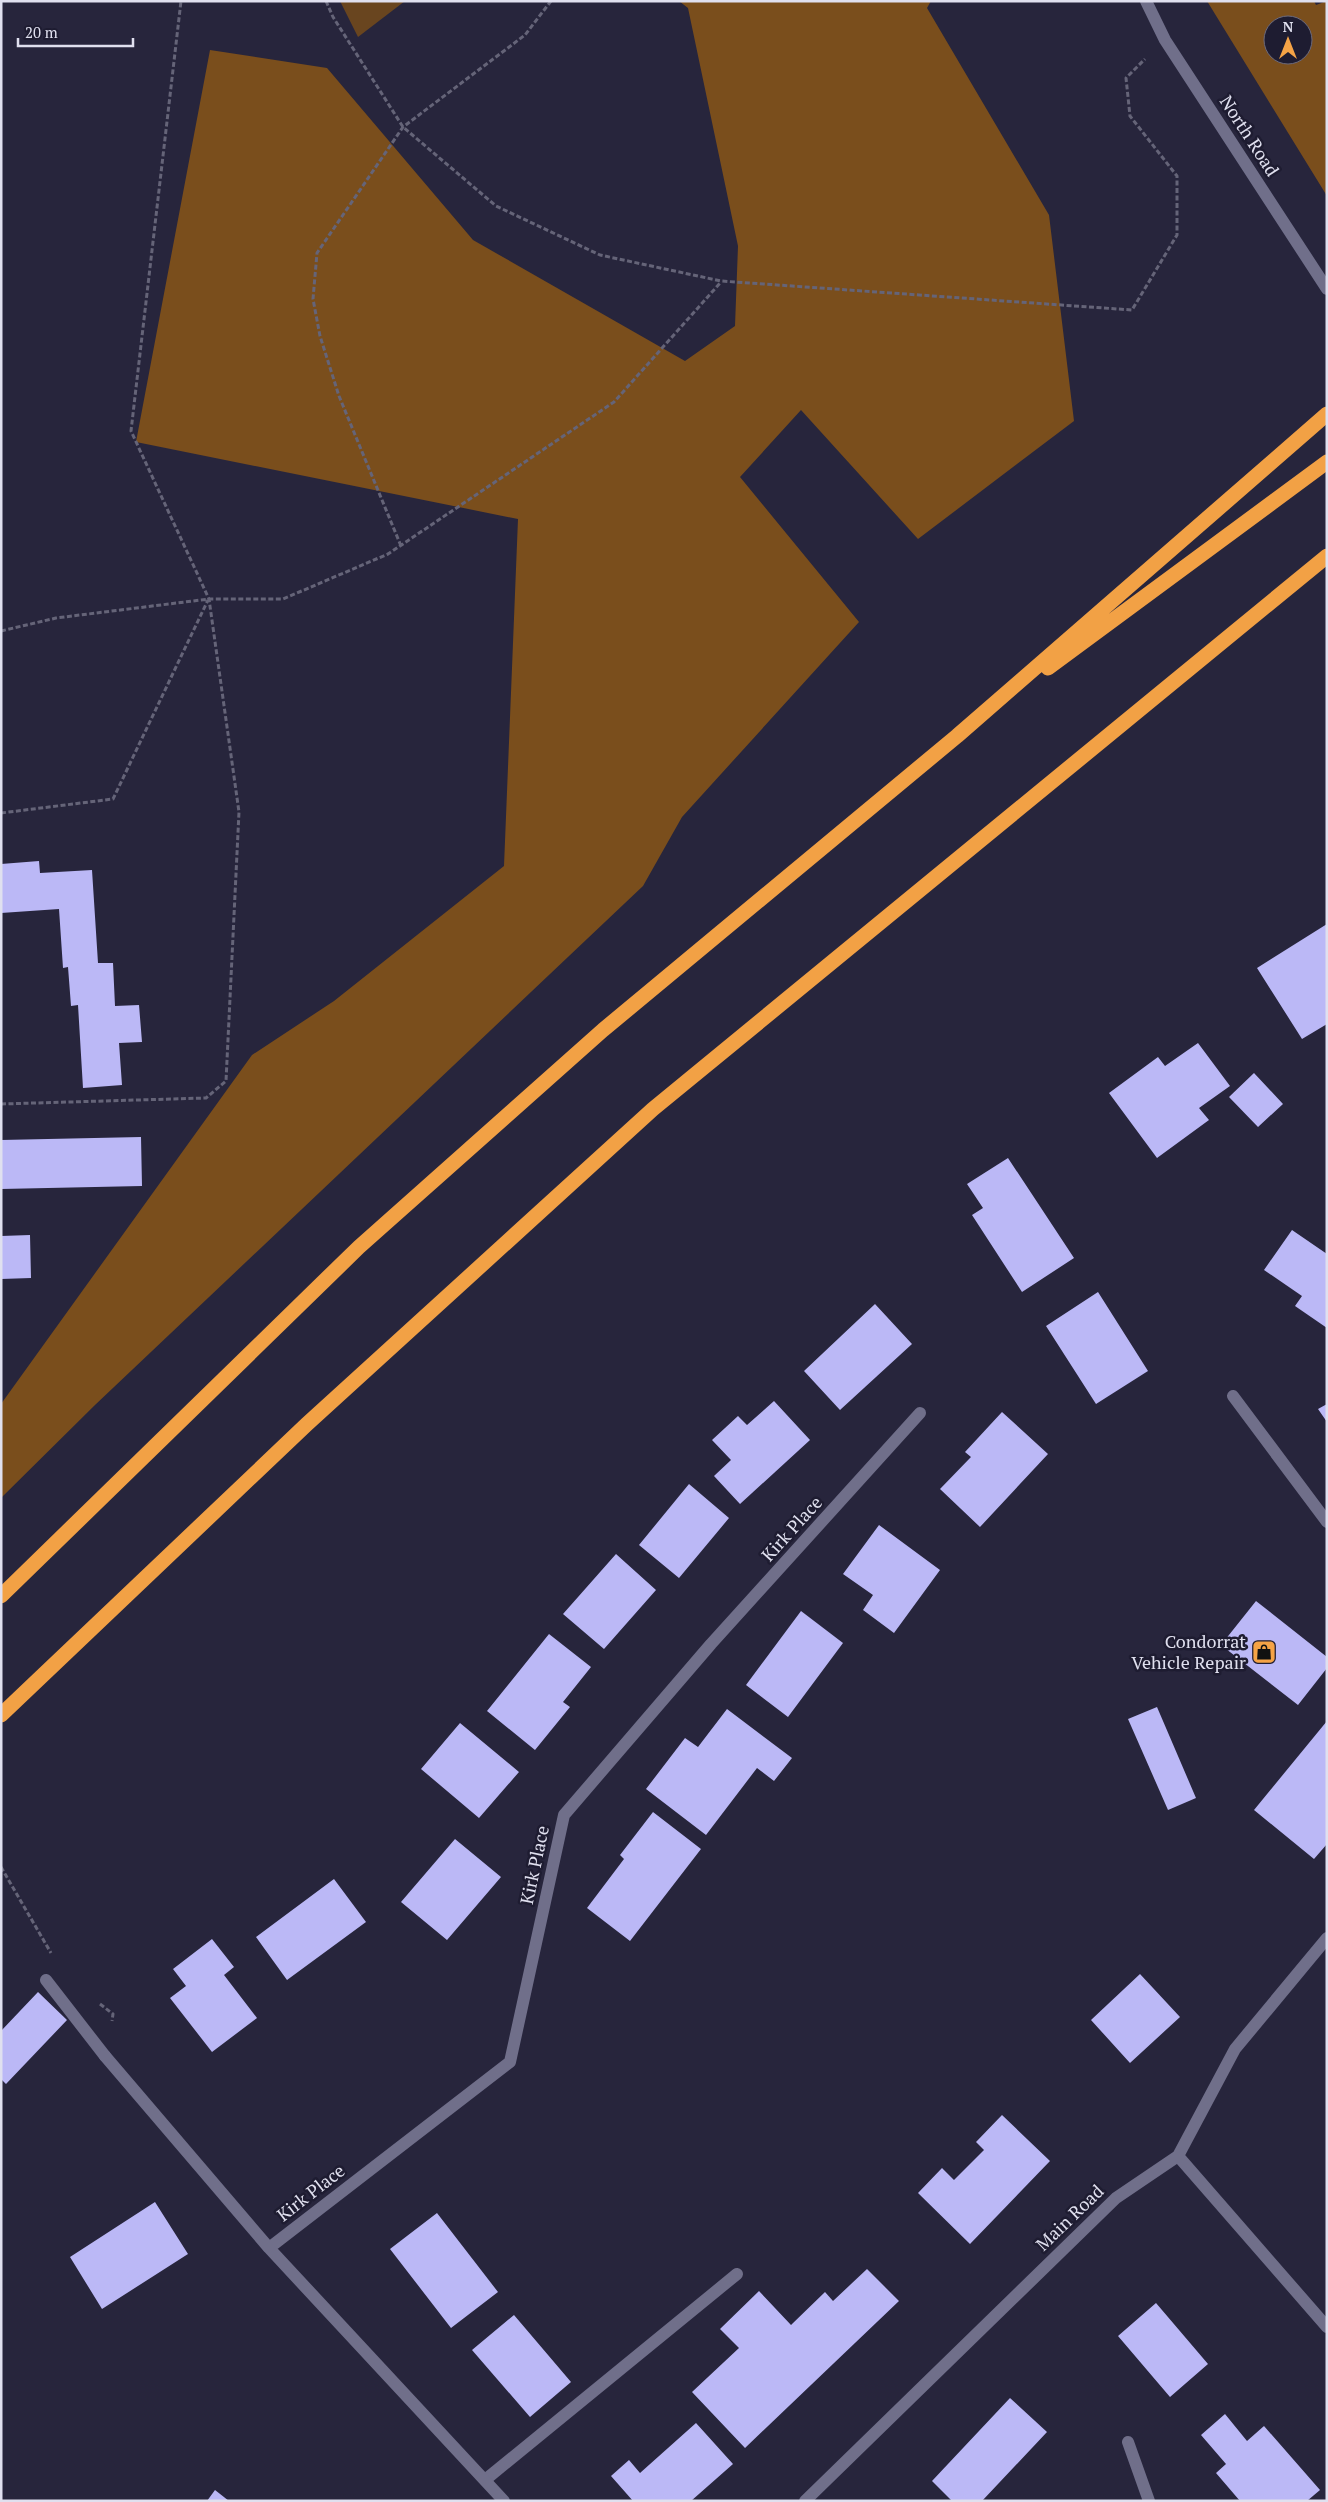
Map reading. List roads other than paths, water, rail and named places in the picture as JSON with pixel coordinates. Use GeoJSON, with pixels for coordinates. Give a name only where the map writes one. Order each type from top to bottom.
{"type":"FeatureCollection","features":[{"type":"Feature","properties":{"kind":"highway"},"geometry":{"type":"LineString","coordinates":[[1,1596],[359,1246],[603,1030],[956,736],[1327,414]]}},
{"type":"Feature","properties":{"kind":"highway"},"geometry":{"type":"LineString","coordinates":[[956,736],[1327,462]]}},
{"type":"Feature","properties":{"kind":"highway"},"geometry":{"type":"LineString","coordinates":[[1,1715],[307,1424],[654,1110],[1327,556]]}},
{"type":"Feature","properties":{"kind":"street","name":"North Road"},"geometry":{"type":"LineString","coordinates":[[1146,1],[1165,40],[1327,289]]}},
{"type":"Feature","properties":{"kind":"street"},"geometry":{"type":"LineString","coordinates":[[1233,1396],[1327,1522]]}},
{"type":"Feature","properties":{"kind":"street","name":"Kirk Place"},"geometry":{"type":"LineString","coordinates":[[269,2248],[510,2062],[564,1815],[711,1644],[920,1413]]}},
{"type":"Feature","properties":{"kind":"street","name":"Main Road"},"geometry":{"type":"LineString","coordinates":[[805,2501],[1116,2198],[1178,2156],[1235,2048],[1327,1938]]}},
{"type":"Feature","properties":{"kind":"street"},"geometry":{"type":"LineString","coordinates":[[46,1980],[105,2056],[269,2248],[504,2501]]}},
{"type":"Feature","properties":{"kind":"street"},"geometry":{"type":"LineString","coordinates":[[1178,2156],[1327,2327]]}},
{"type":"Feature","properties":{"kind":"street"},"geometry":{"type":"LineString","coordinates":[[485,2480],[736,2274]]}},
{"type":"Feature","properties":{"kind":"street"},"geometry":{"type":"LineString","coordinates":[[1128,2442],[1149,2501]]}},
{"type":"Feature","properties":{"kind":"place","name":"Condorrat Vehicle Repair"},"geometry":{"type":"Point","coordinates":[1264,1652]}}]}
